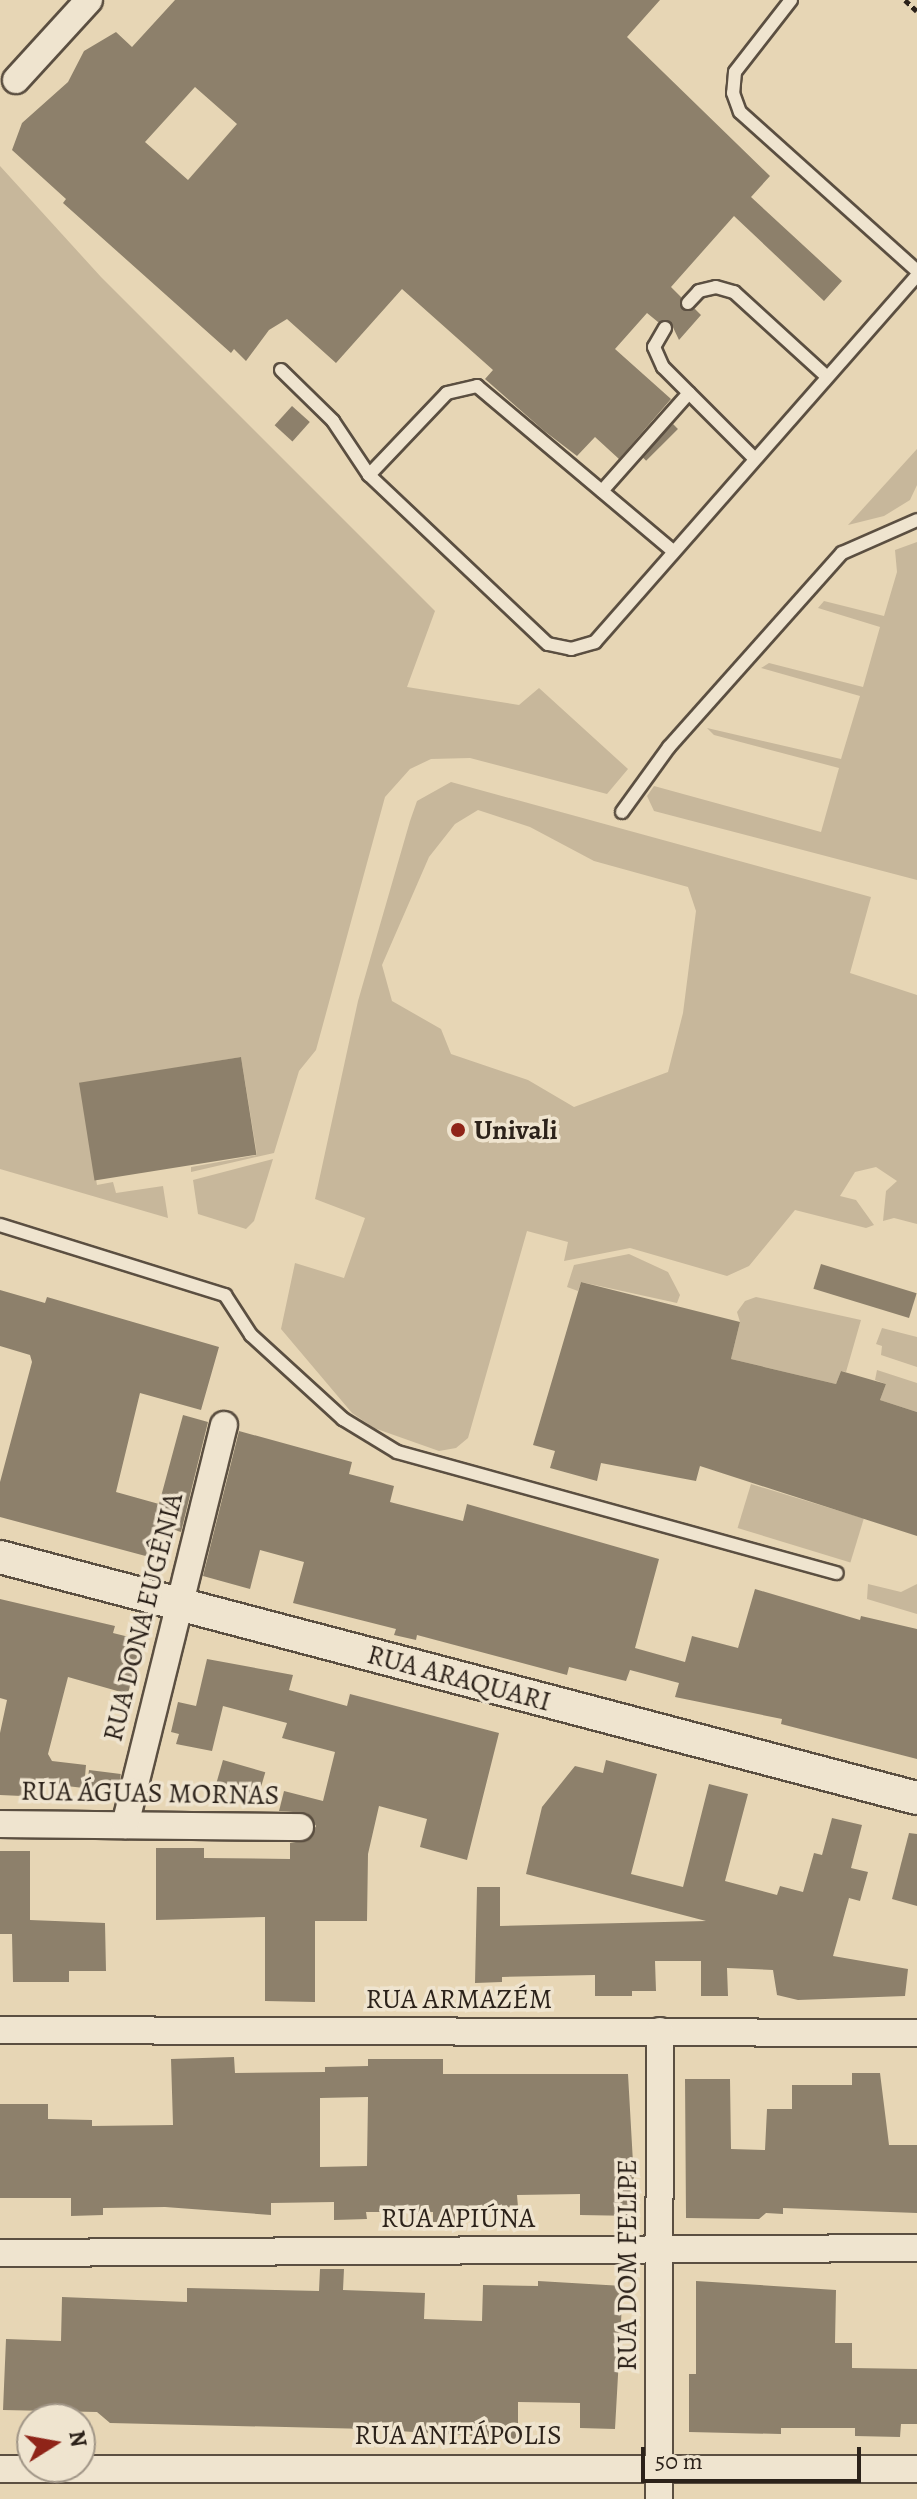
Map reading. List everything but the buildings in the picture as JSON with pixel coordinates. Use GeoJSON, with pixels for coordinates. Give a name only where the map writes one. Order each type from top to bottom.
{"type":"FeatureCollection","features":[{"type":"Feature","properties":{"kind":"street"},"geometry":{"type":"LineString","coordinates":[[16,80],[89,0]]}},
{"type":"Feature","properties":{"kind":"street","name":"RUA DONA EUGÊNIA"},"geometry":{"type":"LineString","coordinates":[[125,1825],[224,1425]]}},
{"type":"Feature","properties":{"kind":"street","name":"RUA ARAQUARI"},"geometry":{"type":"LineString","coordinates":[[0,1557],[917,1798]]}},
{"type":"Feature","properties":{"kind":"street","name":"RUA ÁGUAS MORNAS"},"geometry":{"type":"LineString","coordinates":[[0,1824],[300,1827]]}},
{"type":"Feature","properties":{"kind":"street","name":"RUA ARMAZÉM"},"geometry":{"type":"LineString","coordinates":[[0,2030],[917,2033]]}},
{"type":"Feature","properties":{"kind":"street","name":"RUA DOM FELIPE"},"geometry":{"type":"LineString","coordinates":[[659,2499],[660,2031]]}},
{"type":"Feature","properties":{"kind":"street","name":"RUA APIÚNA"},"geometry":{"type":"LineString","coordinates":[[0,2253],[917,2248]]}},
{"type":"Feature","properties":{"kind":"street","name":"RUA ANITÁPOLIS"},"geometry":{"type":"LineString","coordinates":[[0,2469],[659,2466],[917,2469]]}},
{"type":"Feature","properties":{"kind":"lane"},"geometry":{"type":"LineString","coordinates":[[281,370],[333,421],[369,475],[548,644],[571,649],[595,642],[825,375],[917,274],[740,112],[733,93],[735,72],[791,0]]}},
{"type":"Feature","properties":{"kind":"lane"},"geometry":{"type":"LineString","coordinates":[[688,303],[699,291],[716,287],[734,292],[825,375]]}},
{"type":"Feature","properties":{"kind":"lane"},"geometry":{"type":"LineString","coordinates":[[665,328],[654,347],[663,367],[754,458]]}},
{"type":"Feature","properties":{"kind":"lane"},"geometry":{"type":"LineString","coordinates":[[369,475],[447,393],[477,386],[673,551]]}},
{"type":"Feature","properties":{"kind":"lane"},"geometry":{"type":"LineString","coordinates":[[602,491],[689,393]]}},
{"type":"Feature","properties":{"kind":"lane"},"geometry":{"type":"LineString","coordinates":[[622,812],[669,747],[842,553],[917,520]]}},
{"type":"Feature","properties":{"kind":"lane"},"geometry":{"type":"LineString","coordinates":[[0,1225],[225,1295],[251,1335],[343,1419],[397,1452],[837,1573]]}},
{"type":"Feature","properties":{"kind":"path"},"geometry":{"type":"LineString","coordinates":[[905,0],[917,11]]}},
{"type":"Feature","properties":{"kind":"shaded area"},"geometry":{"type":"Polygon","coordinates":[[[0,166],[101,277],[435,611],[407,687],[519,705],[539,688],[628,769],[607,794],[470,758],[431,759],[410,769],[385,797],[316,1050],[299,1071],[274,1153],[191,1172],[191,1167],[257,1155],[241,1057],[80,1084],[97,1185],[113,1182],[116,1193],[163,1186],[168,1218],[0,1169],[0,166]]]}},
{"type":"Feature","properties":{"kind":"shaded area"},"geometry":{"type":"Polygon","coordinates":[[[917,449],[917,485],[910,500],[884,516],[848,525],[917,449]]]}},
{"type":"Feature","properties":{"kind":"shaded area"},"geometry":{"type":"Polygon","coordinates":[[[917,542],[917,880],[654,811],[647,796],[654,786],[821,832],[839,768],[714,735],[707,728],[841,759],[860,696],[761,668],[769,663],[863,687],[880,627],[818,608],[824,601],[884,616],[897,572],[895,550],[917,542]]]}},
{"type":"Feature","properties":{"kind":"shaded area"},"geometry":{"type":"Polygon","coordinates":[[[451,782],[871,897],[850,973],[917,995],[917,1224],[894,1218],[883,1221],[886,1191],[897,1181],[876,1167],[855,1172],[840,1196],[856,1200],[874,1225],[866,1228],[795,1210],[749,1266],[727,1276],[630,1248],[564,1261],[568,1242],[527,1231],[468,1438],[456,1448],[439,1451],[374,1428],[352,1413],[281,1329],[295,1263],[344,1278],[365,1218],[315,1199],[358,1001],[417,801],[451,782]],[[478,810],[455,824],[429,857],[382,965],[392,1001],[441,1029],[451,1054],[528,1080],[574,1107],[668,1072],[683,1013],[696,911],[688,887],[594,861],[530,827],[478,810]]]}},
{"type":"Feature","properties":{"kind":"shaded area"},"geometry":{"type":"Polygon","coordinates":[[[273,1159],[254,1221],[246,1229],[198,1214],[193,1180],[273,1159]]]}},
{"type":"Feature","properties":{"kind":"shaded area"},"geometry":{"type":"Polygon","coordinates":[[[629,1254],[668,1272],[680,1295],[677,1303],[581,1282],[578,1291],[567,1287],[574,1265],[629,1254]]]}},
{"type":"Feature","properties":{"kind":"shaded area"},"geometry":{"type":"Polygon","coordinates":[[[756,1297],[861,1320],[846,1372],[841,1371],[836,1384],[731,1359],[740,1322],[737,1312],[745,1301],[756,1297]]]}},
{"type":"Feature","properties":{"kind":"shaded area"},"geometry":{"type":"Polygon","coordinates":[[[882,1328],[917,1337],[917,1367],[881,1355],[882,1346],[876,1344],[882,1328]]]}},
{"type":"Feature","properties":{"kind":"shaded area"},"geometry":{"type":"Polygon","coordinates":[[[877,1370],[917,1383],[917,1412],[880,1400],[886,1384],[875,1380],[877,1370]]]}},
{"type":"Feature","properties":{"kind":"shaded area"},"geometry":{"type":"Polygon","coordinates":[[[751,1484],[864,1518],[850,1562],[738,1528],[751,1484]]]}},
{"type":"Feature","properties":{"kind":"shaded area"},"geometry":{"type":"Polygon","coordinates":[[[868,1584],[901,1592],[917,1584],[917,1614],[867,1599],[868,1584]]]}},
{"type":"Feature","properties":{"kind":"place","name":"Univali"},"geometry":{"type":"Point","coordinates":[458,1130]}}]}
